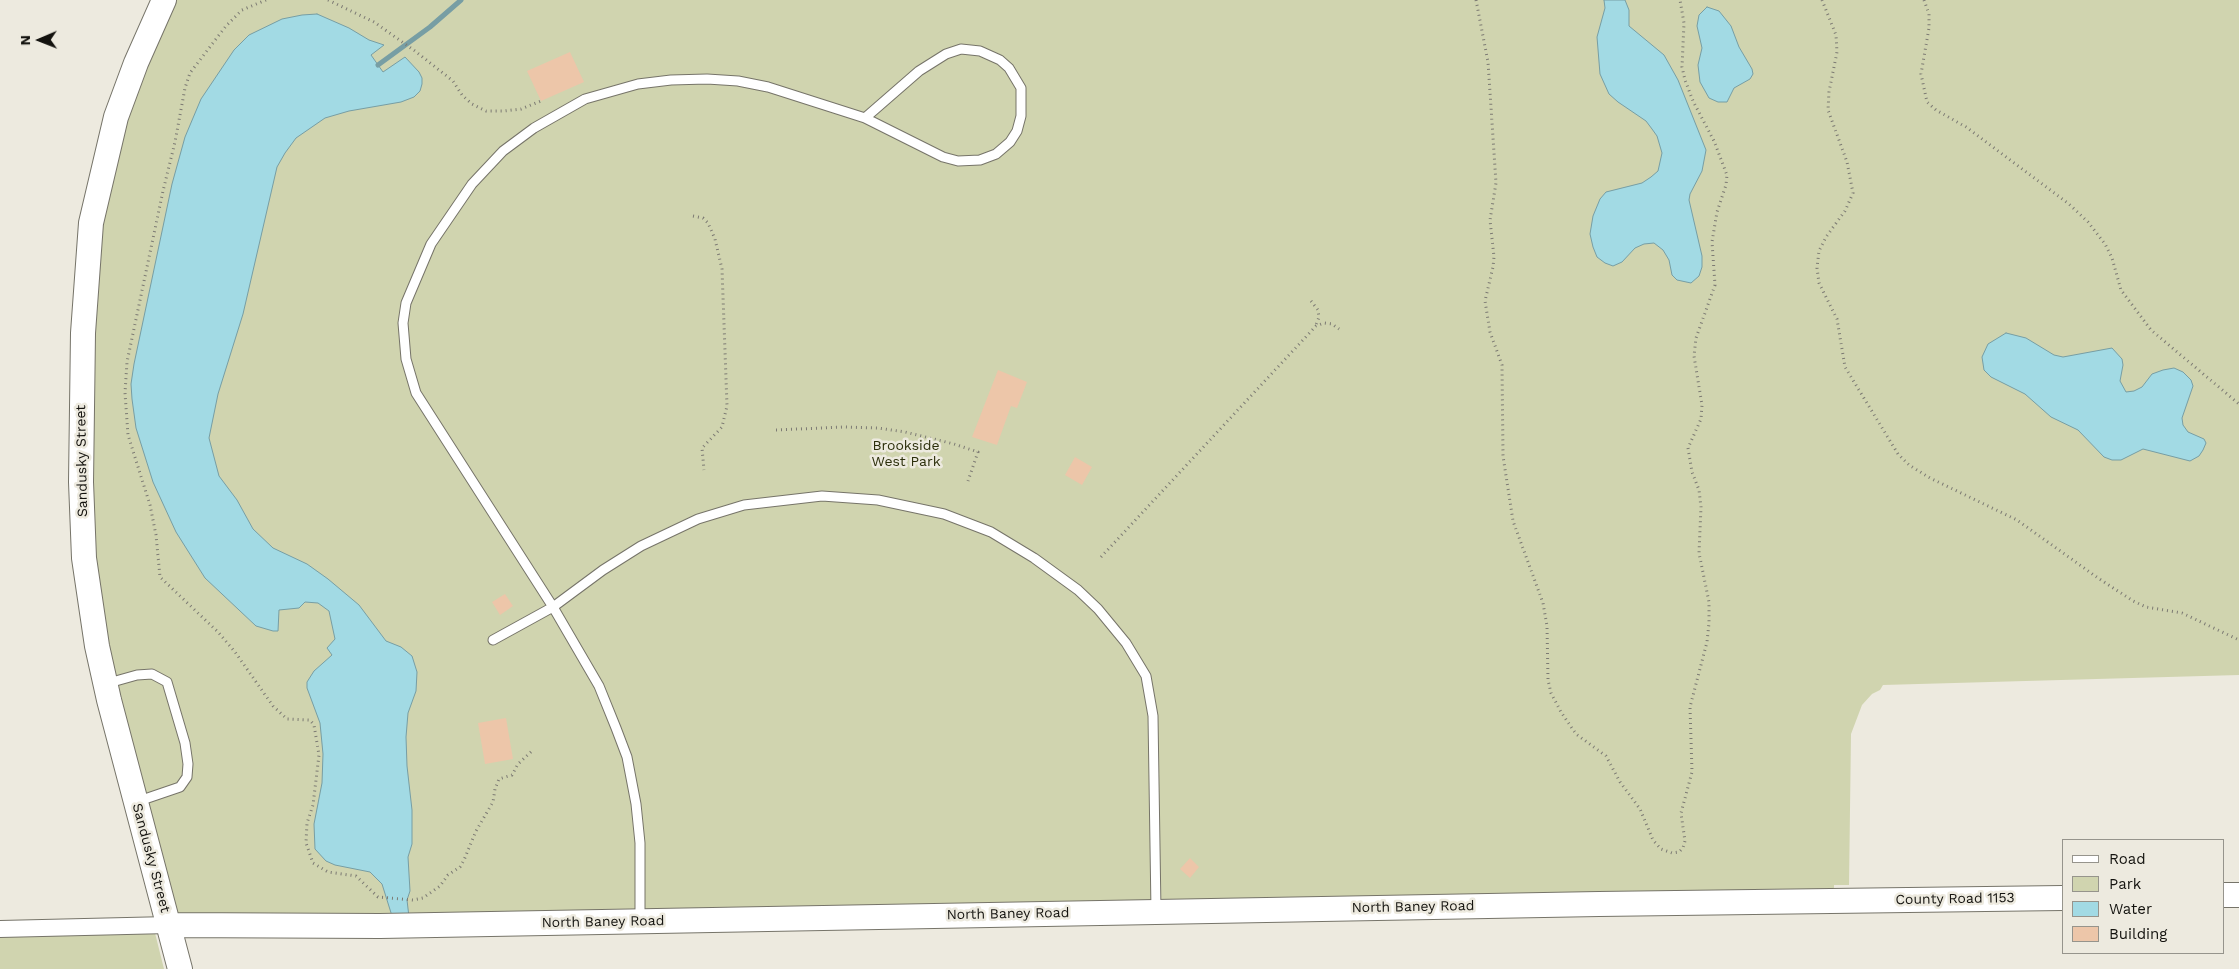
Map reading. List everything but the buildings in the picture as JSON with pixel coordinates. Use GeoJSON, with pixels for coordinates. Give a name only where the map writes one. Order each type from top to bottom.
{"type":"FeatureCollection","features":[{"type":"Feature","properties":{"kind":"street","name":"Sandusky Street"},"geometry":{"type":"LineString","coordinates":[[164,0],[136,63],[116,117],[91,223],[83,333],[82,482],[84,558],[88,592],[105,684],[180,969]]}},
{"type":"Feature","properties":{"kind":"street"},"geometry":{"type":"LineString","coordinates":[[2224,895],[2239,895]]}},
{"type":"Feature","properties":{"kind":"street","name":"County Road 1153"},"geometry":{"type":"LineString","coordinates":[[1848,901],[2062,898]]}},
{"type":"Feature","properties":{"kind":"street","name":"North Baney Road"},"geometry":{"type":"LineString","coordinates":[[169,925],[380,926],[1156,911],[1848,901]]}},
{"type":"Feature","properties":{"kind":"street"},"geometry":{"type":"LineString","coordinates":[[0,929],[169,925]]}},
{"type":"Feature","properties":{"kind":"lane"},"geometry":{"type":"LineString","coordinates":[[640,921],[640,843],[635,797],[627,757],[598,686],[553,608],[426,410],[410,377],[403,322],[406,302],[431,244],[472,184],[503,151],[534,128],[572,105],[607,92],[671,80],[707,79],[738,81],[768,87],[865,118],[943,156],[958,160],[980,160],[996,154],[1010,142],[1017,131],[1021,116],[1020,88],[1009,68],[1000,60],[980,51],[961,49],[946,54],[919,71],[865,118]]}},
{"type":"Feature","properties":{"kind":"lane"},"geometry":{"type":"LineString","coordinates":[[493,640],[553,608],[602,570],[641,546],[698,519],[744,505],[822,496],[885,500],[944,514],[992,532],[1042,563],[1084,596],[1126,643],[1146,676],[1153,716],[1156,911]]}},
{"type":"Feature","properties":{"kind":"lane"},"geometry":{"type":"LineString","coordinates":[[105,684],[137,675],[152,674],[167,682],[185,742],[188,764],[187,777],[180,787],[136,802]]}},
{"type":"Feature","properties":{"kind":"path"},"geometry":{"type":"LineString","coordinates":[[266,0],[242,10],[226,26],[190,73],[185,88],[128,362],[125,393],[128,435],[150,505],[156,535],[160,576],[175,593],[218,632],[235,652],[273,706],[287,719],[310,720],[314,725],[319,755],[313,805],[307,823],[306,843],[313,863],[328,872],[356,876],[378,897],[413,900],[423,898],[440,886],[448,875],[460,867],[474,840],[476,831],[493,802],[495,789],[500,779],[512,775],[518,764],[533,750]]}},
{"type":"Feature","properties":{"kind":"path"},"geometry":{"type":"LineString","coordinates":[[328,0],[366,18],[415,50],[453,81],[462,95],[472,104],[486,111],[521,108],[541,101]]}},
{"type":"Feature","properties":{"kind":"path"},"geometry":{"type":"LineString","coordinates":[[1476,0],[1488,62],[1496,183],[1490,220],[1494,262],[1487,289],[1485,308],[1490,332],[1502,365],[1503,456],[1513,521],[1543,603],[1547,626],[1548,680],[1555,700],[1576,734],[1606,756],[1620,782],[1640,809],[1653,840],[1662,849],[1672,853],[1679,852],[1683,848],[1685,841],[1681,813],[1692,772],[1690,707],[1707,642],[1709,623],[1709,602],[1699,553],[1701,507],[1699,490],[1692,472],[1688,448],[1701,419],[1702,406],[1694,356],[1696,338],[1715,285],[1712,242],[1717,212],[1726,185],[1727,175],[1714,141],[1693,101],[1685,80],[1682,68],[1684,23],[1680,0]]}},
{"type":"Feature","properties":{"kind":"path"},"geometry":{"type":"LineString","coordinates":[[1822,0],[1836,35],[1838,52],[1829,92],[1828,110],[1847,162],[1854,192],[1845,211],[1826,237],[1819,251],[1817,268],[1819,283],[1837,319],[1845,368],[1898,454],[1909,465],[1930,478],[2017,520],[2133,601],[2146,606],[2182,613],[2239,640]]}},
{"type":"Feature","properties":{"kind":"path"},"geometry":{"type":"LineString","coordinates":[[1924,0],[1929,14],[1929,28],[1921,74],[1927,102],[1936,110],[1966,127],[2069,204],[2088,222],[2105,244],[2112,258],[2122,290],[2152,330],[2239,404]]}},
{"type":"Feature","properties":{"kind":"path"},"geometry":{"type":"LineString","coordinates":[[693,216],[703,218],[708,223],[715,239],[722,278],[726,418],[716,436],[702,448],[704,470]]}},
{"type":"Feature","properties":{"kind":"path"},"geometry":{"type":"LineString","coordinates":[[1101,556],[1316,326],[1319,317],[1318,310],[1311,301]]}},
{"type":"Feature","properties":{"kind":"path"},"geometry":{"type":"LineString","coordinates":[[1316,326],[1324,323],[1332,324],[1338,329]]}},
{"type":"Feature","properties":{"kind":"path"},"geometry":{"type":"LineString","coordinates":[[776,430],[844,427],[878,428],[905,432],[954,444],[978,452],[968,481]]}},
{"type":"Feature","properties":{"kind":"green space","name":"Brookside West Park"},"geometry":{"type":"Polygon","coordinates":[[[168,0],[2239,0],[2239,675],[1883,685],[1880,690],[1872,694],[1862,705],[1851,734],[1849,885],[1834,885],[1834,895],[173,920],[100,635],[87,445],[103,176],[168,0]]]}},
{"type":"Feature","properties":{"kind":"green space"},"geometry":{"type":"Polygon","coordinates":[[[0,933],[155,933],[164,969],[0,969],[0,933]]]}},
{"type":"Feature","properties":{"kind":"water"},"geometry":{"type":"Polygon","coordinates":[[[1604,0],[1625,0],[1629,10],[1629,26],[1664,55],[1678,80],[1706,150],[1702,171],[1690,194],[1689,200],[1702,256],[1702,267],[1699,276],[1691,283],[1677,280],[1672,275],[1669,260],[1663,250],[1654,243],[1644,244],[1635,248],[1622,262],[1613,266],[1597,257],[1593,247],[1590,234],[1593,216],[1600,199],[1606,192],[1642,183],[1651,177],[1658,171],[1662,153],[1657,136],[1646,121],[1609,94],[1600,74],[1597,37],[1605,8],[1604,0]]]}},
{"type":"Feature","properties":{"kind":"water"},"geometry":{"type":"Polygon","coordinates":[[[1707,7],[1719,11],[1731,26],[1739,47],[1752,69],[1753,74],[1750,79],[1734,88],[1727,102],[1718,102],[1709,98],[1700,82],[1698,65],[1702,48],[1697,26],[1699,15],[1707,7]]]}},
{"type":"Feature","properties":{"kind":"water"},"geometry":{"type":"Polygon","coordinates":[[[317,14],[349,28],[369,40],[384,45],[371,55],[383,72],[405,57],[419,72],[422,84],[420,91],[414,97],[401,102],[349,111],[325,118],[296,138],[285,153],[277,167],[243,314],[218,394],[209,438],[219,476],[237,500],[253,529],[273,548],[307,564],[328,579],[359,605],[386,641],[401,647],[412,656],[417,672],[416,691],[408,713],[406,737],[412,810],[412,844],[408,857],[410,891],[407,900],[409,917],[392,916],[382,884],[370,872],[335,865],[326,861],[315,849],[314,824],[322,783],[323,754],[320,723],[307,688],[307,682],[314,671],[332,655],[327,648],[335,639],[329,611],[318,603],[305,602],[299,608],[279,610],[278,631],[273,631],[256,626],[205,578],[176,532],[153,482],[136,428],[132,399],[131,384],[134,364],[172,184],[185,137],[201,99],[234,50],[249,35],[282,19],[317,14]]]}},
{"type":"Feature","properties":{"kind":"water"},"geometry":{"type":"Polygon","coordinates":[[[2006,333],[2026,338],[2054,355],[2063,357],[2112,348],[2122,359],[2123,365],[2120,381],[2126,392],[2142,387],[2152,374],[2163,370],[2174,368],[2183,372],[2191,380],[2193,386],[2182,418],[2183,425],[2188,432],[2204,439],[2206,443],[2203,450],[2199,456],[2190,461],[2143,449],[2121,460],[2112,460],[2104,457],[2078,430],[2051,417],[2025,394],[1991,377],[1984,370],[1982,357],[1988,344],[2006,333]]]}},
{"type":"Feature","properties":{"kind":"waterway"},"geometry":{"type":"LineString","coordinates":[[378,65],[430,27],[461,0]]}}]}
